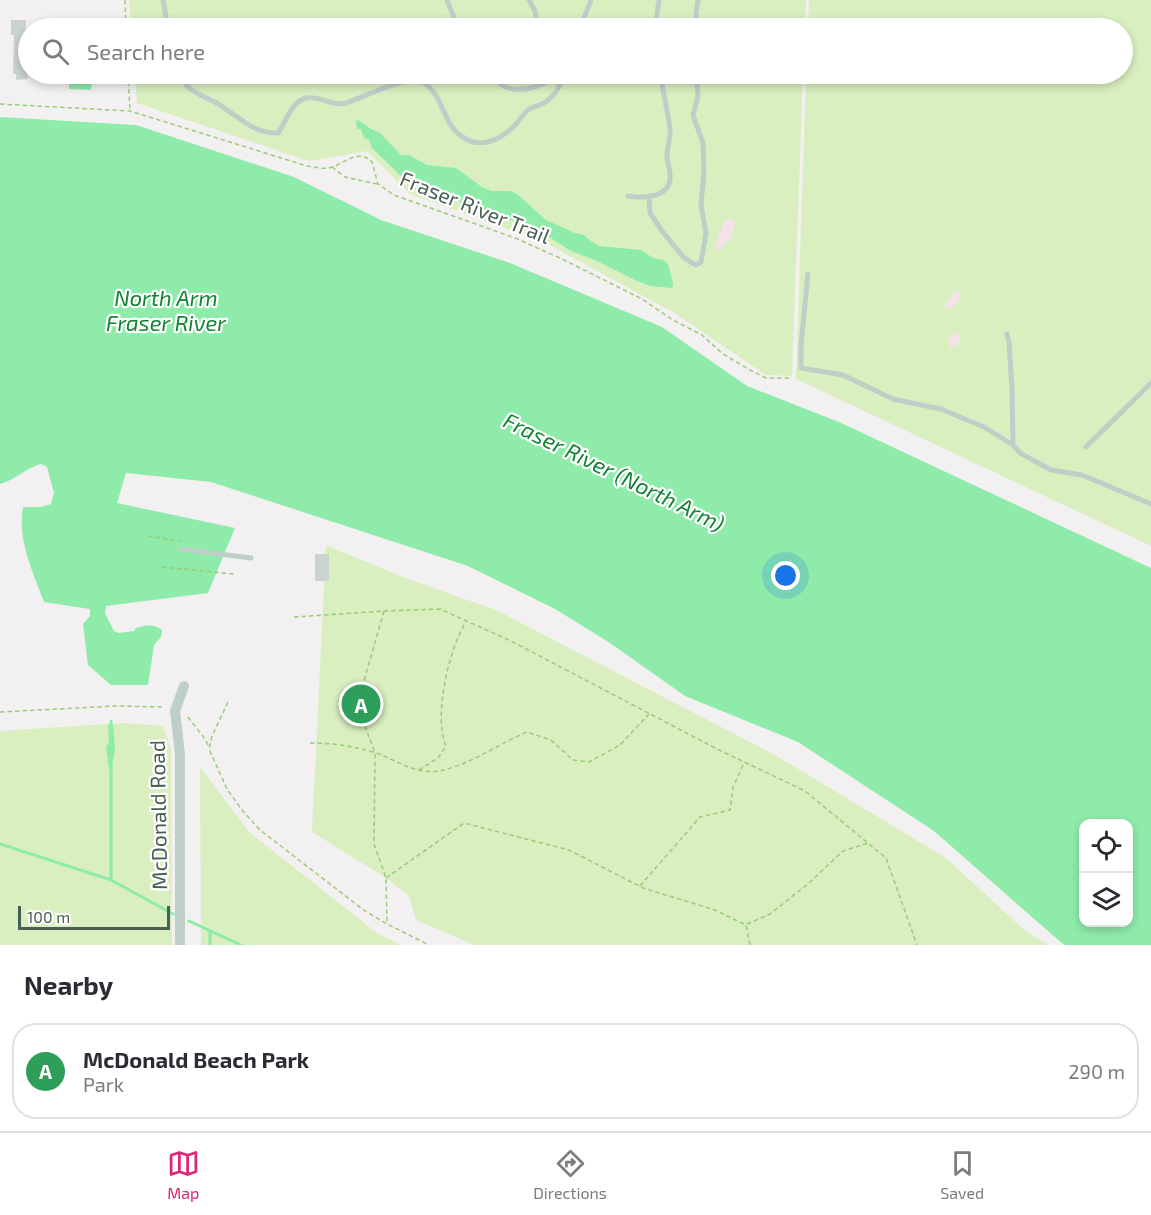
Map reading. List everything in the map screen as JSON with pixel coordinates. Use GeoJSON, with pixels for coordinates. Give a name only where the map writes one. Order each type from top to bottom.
{"type":"FeatureCollection","features":[{"type":"Feature","properties":{"kind":"street","name":"McDonald Road"},"geometry":{"type":"LineString","coordinates":[[180,945],[180,754],[175,711],[184,686]]}},
{"type":"Feature","properties":{"kind":"lane"},"geometry":{"type":"LineString","coordinates":[[164,0],[167,18]]}},
{"type":"Feature","properties":{"kind":"lane"},"geometry":{"type":"LineString","coordinates":[[447,0],[454,18]]}},
{"type":"Feature","properties":{"kind":"lane"},"geometry":{"type":"LineString","coordinates":[[529,0],[536,18]]}},
{"type":"Feature","properties":{"kind":"lane"},"geometry":{"type":"LineString","coordinates":[[584,18],[591,0]]}},
{"type":"Feature","properties":{"kind":"lane"},"geometry":{"type":"LineString","coordinates":[[656,18],[659,0]]}},
{"type":"Feature","properties":{"kind":"lane"},"geometry":{"type":"LineString","coordinates":[[697,18],[698,0]]}},
{"type":"Feature","properties":{"kind":"lane"},"geometry":{"type":"LineString","coordinates":[[186,84],[193,92],[216,103],[245,124],[270,133],[278,133],[294,105],[306,98],[334,104],[346,103],[371,92],[400,84]]}},
{"type":"Feature","properties":{"kind":"lane"},"geometry":{"type":"LineString","coordinates":[[425,84],[442,105],[451,125],[459,135],[471,142],[486,143],[503,136],[528,110],[551,98],[561,84]]}},
{"type":"Feature","properties":{"kind":"lane"},"geometry":{"type":"LineString","coordinates":[[500,84],[512,89],[542,84]]}},
{"type":"Feature","properties":{"kind":"lane"},"geometry":{"type":"LineString","coordinates":[[628,196],[638,198],[648,196],[662,192],[668,187],[671,176],[667,155],[670,126],[663,84]]}},
{"type":"Feature","properties":{"kind":"lane"},"geometry":{"type":"LineString","coordinates":[[648,196],[650,213],[684,258],[696,265],[701,262],[706,234],[701,204],[704,172],[703,143],[693,114],[698,96],[697,84]]}},
{"type":"Feature","properties":{"kind":"lane"},"geometry":{"type":"LineString","coordinates":[[808,274],[801,368],[843,375],[893,399],[941,409],[984,427],[1013,445],[1020,453],[1051,470],[1082,475],[1151,504]]}},
{"type":"Feature","properties":{"kind":"lane"},"geometry":{"type":"LineString","coordinates":[[1007,334],[1012,389],[1013,445]]}},
{"type":"Feature","properties":{"kind":"lane"},"geometry":{"type":"LineString","coordinates":[[1086,447],[1151,383]]}},
{"type":"Feature","properties":{"kind":"lane"},"geometry":{"type":"LineString","coordinates":[[181,549],[251,558]]}},
{"type":"Feature","properties":{"kind":"path"},"geometry":{"type":"LineString","coordinates":[[125,0],[126,18]]}},
{"type":"Feature","properties":{"kind":"path"},"geometry":{"type":"LineString","coordinates":[[129,84],[130,111]]}},
{"type":"Feature","properties":{"kind":"path","name":"Fraser River Trail"},"geometry":{"type":"LineString","coordinates":[[0,104],[130,111],[307,166],[332,167],[354,157],[368,158],[374,166],[378,184],[394,195],[515,238],[623,290],[702,335],[723,354],[766,378],[791,378]]}},
{"type":"Feature","properties":{"kind":"path"},"geometry":{"type":"LineString","coordinates":[[332,167],[345,177],[378,184]]}},
{"type":"Feature","properties":{"kind":"path"},"geometry":{"type":"LineString","coordinates":[[162,567],[234,574]]}},
{"type":"Feature","properties":{"kind":"path"},"geometry":{"type":"LineString","coordinates":[[294,617],[384,610],[440,609],[511,641],[744,762],[805,791],[886,858],[917,945]]}},
{"type":"Feature","properties":{"kind":"path"},"geometry":{"type":"LineString","coordinates":[[384,610],[357,705],[375,753],[374,844],[386,878],[387,924]]}},
{"type":"Feature","properties":{"kind":"path"},"geometry":{"type":"LineString","coordinates":[[418,771],[438,758],[446,746],[443,738],[442,699],[450,661],[466,621]]}},
{"type":"Feature","properties":{"kind":"path"},"geometry":{"type":"LineString","coordinates":[[209,749],[212,736],[228,702]]}},
{"type":"Feature","properties":{"kind":"path"},"geometry":{"type":"LineString","coordinates":[[0,712],[116,706],[163,707],[191,718],[206,739],[227,789],[260,830],[365,911],[429,945]]}},
{"type":"Feature","properties":{"kind":"path"},"geometry":{"type":"LineString","coordinates":[[309,743],[350,746],[375,753],[418,771],[437,771],[461,764],[527,732],[551,740],[573,760],[589,762],[620,745],[650,713]]}},
{"type":"Feature","properties":{"kind":"path"},"geometry":{"type":"LineString","coordinates":[[640,887],[700,817],[730,810],[734,787],[744,762]]}},
{"type":"Feature","properties":{"kind":"path"},"geometry":{"type":"LineString","coordinates":[[386,878],[464,823],[569,850],[640,887],[715,910],[746,925]]}},
{"type":"Feature","properties":{"kind":"path"},"geometry":{"type":"LineString","coordinates":[[746,925],[770,914],[809,883],[843,851],[868,843]]}},
{"type":"Feature","properties":{"kind":"path"},"geometry":{"type":"LineString","coordinates":[[746,925],[750,945]]}},
{"type":"Feature","properties":{"kind":"shaded area"},"geometry":{"type":"Polygon","coordinates":[[[129,0],[806,0],[805,18],[130,18],[129,0]]]}},
{"type":"Feature","properties":{"kind":"shaded area"},"geometry":{"type":"Polygon","coordinates":[[[809,0],[1151,0],[1151,546],[796,379],[806,84],[1133,84],[1133,18],[808,18],[809,0]]]}},
{"type":"Feature","properties":{"kind":"shaded area"},"geometry":{"type":"Polygon","coordinates":[[[136,84],[803,84],[792,376],[766,375],[676,314],[544,242],[410,194],[367,151],[309,161],[137,103],[136,84]]]}},
{"type":"Feature","properties":{"kind":"shaded area"},"geometry":{"type":"Polygon","coordinates":[[[326,545],[400,576],[496,610],[777,756],[946,858],[1022,928],[1048,945],[474,945],[416,920],[409,896],[386,878],[312,832],[326,545]]]}},
{"type":"Feature","properties":{"kind":"shaded area"},"geometry":{"type":"Polygon","coordinates":[[[123,723],[163,726],[171,750],[172,945],[0,945],[0,731],[123,723]]]}},
{"type":"Feature","properties":{"kind":"shaded area"},"geometry":{"type":"Polygon","coordinates":[[[200,767],[249,832],[377,933],[401,945],[201,945],[200,767]]]}},
{"type":"Feature","properties":{"kind":"sand"},"geometry":{"type":"Polygon","coordinates":[[[729,218],[735,223],[731,238],[723,249],[718,251],[716,249],[718,239],[724,222],[729,218]]]}},
{"type":"Feature","properties":{"kind":"sand"},"geometry":{"type":"Polygon","coordinates":[[[956,291],[960,292],[959,300],[951,308],[945,308],[946,303],[956,291]]]}},
{"type":"Feature","properties":{"kind":"sand"},"geometry":{"type":"Polygon","coordinates":[[[958,332],[961,340],[957,346],[950,348],[948,340],[958,332]]]}},
{"type":"Feature","properties":{"kind":"water"},"geometry":{"type":"Polygon","coordinates":[[[69,84],[92,84],[91,90],[69,89],[69,84]]]}},
{"type":"Feature","properties":{"kind":"water","name":"North Arm Fraser River"},"geometry":{"type":"Polygon","coordinates":[[[0,117],[136,125],[294,177],[381,220],[510,263],[662,327],[747,386],[839,422],[1151,568],[1151,945],[1064,945],[934,831],[798,742],[685,696],[610,643],[555,609],[468,566],[211,482],[126,473],[117,503],[235,528],[208,593],[106,606],[105,613],[114,631],[119,633],[134,631],[143,626],[162,630],[161,637],[154,645],[148,685],[111,685],[88,665],[83,624],[90,616],[90,609],[44,602],[27,556],[22,532],[23,507],[41,507],[51,504],[54,493],[47,467],[41,464],[0,484],[0,117]]]}},
{"type":"Feature","properties":{"kind":"water"},"geometry":{"type":"Polygon","coordinates":[[[356,120],[379,132],[401,155],[409,155],[427,165],[456,168],[482,187],[492,191],[510,191],[517,194],[546,220],[584,235],[599,246],[641,250],[653,258],[663,260],[668,264],[673,283],[672,288],[650,286],[635,280],[571,251],[543,233],[462,203],[427,183],[403,178],[372,148],[369,140],[364,138],[361,129],[357,129],[356,120]]]}},
{"type":"Feature","properties":{"kind":"water"},"geometry":{"type":"Polygon","coordinates":[[[108,725],[113,725],[115,748],[112,769],[109,769],[106,748],[109,741],[108,725]]]}},
{"type":"Feature","properties":{"kind":"building"},"geometry":{"type":"Polygon","coordinates":[[[11,20],[18,20],[18,80],[16,80],[16,74],[13,74],[14,35],[11,35],[11,20]]]}},
{"type":"Feature","properties":{"kind":"building"},"geometry":{"type":"Polygon","coordinates":[[[315,554],[329,554],[329,581],[315,581],[315,554]]]}},
{"type":"Feature","properties":{"kind":"waterway"},"geometry":{"type":"LineString","coordinates":[[111,721],[111,729]]}},
{"type":"Feature","properties":{"kind":"waterway"},"geometry":{"type":"LineString","coordinates":[[111,765],[111,880]]}},
{"type":"Feature","properties":{"kind":"waterway"},"geometry":{"type":"LineString","coordinates":[[0,844],[111,880],[173,914]]}},
{"type":"Feature","properties":{"kind":"waterway"},"geometry":{"type":"LineString","coordinates":[[189,921],[241,945]]}},
{"type":"Feature","properties":{"kind":"waterway"},"geometry":{"type":"LineString","coordinates":[[210,932],[210,945]]}},
{"type":"Feature","properties":{"kind":"place","name":"McDonald Beach Park"},"geometry":{"type":"Point","coordinates":[361,704]}},
{"type":"Feature","properties":{"kind":"water label","name":"Fraser River (North Arm)"},"geometry":{"type":"Point","coordinates":[614,472]}}]}
